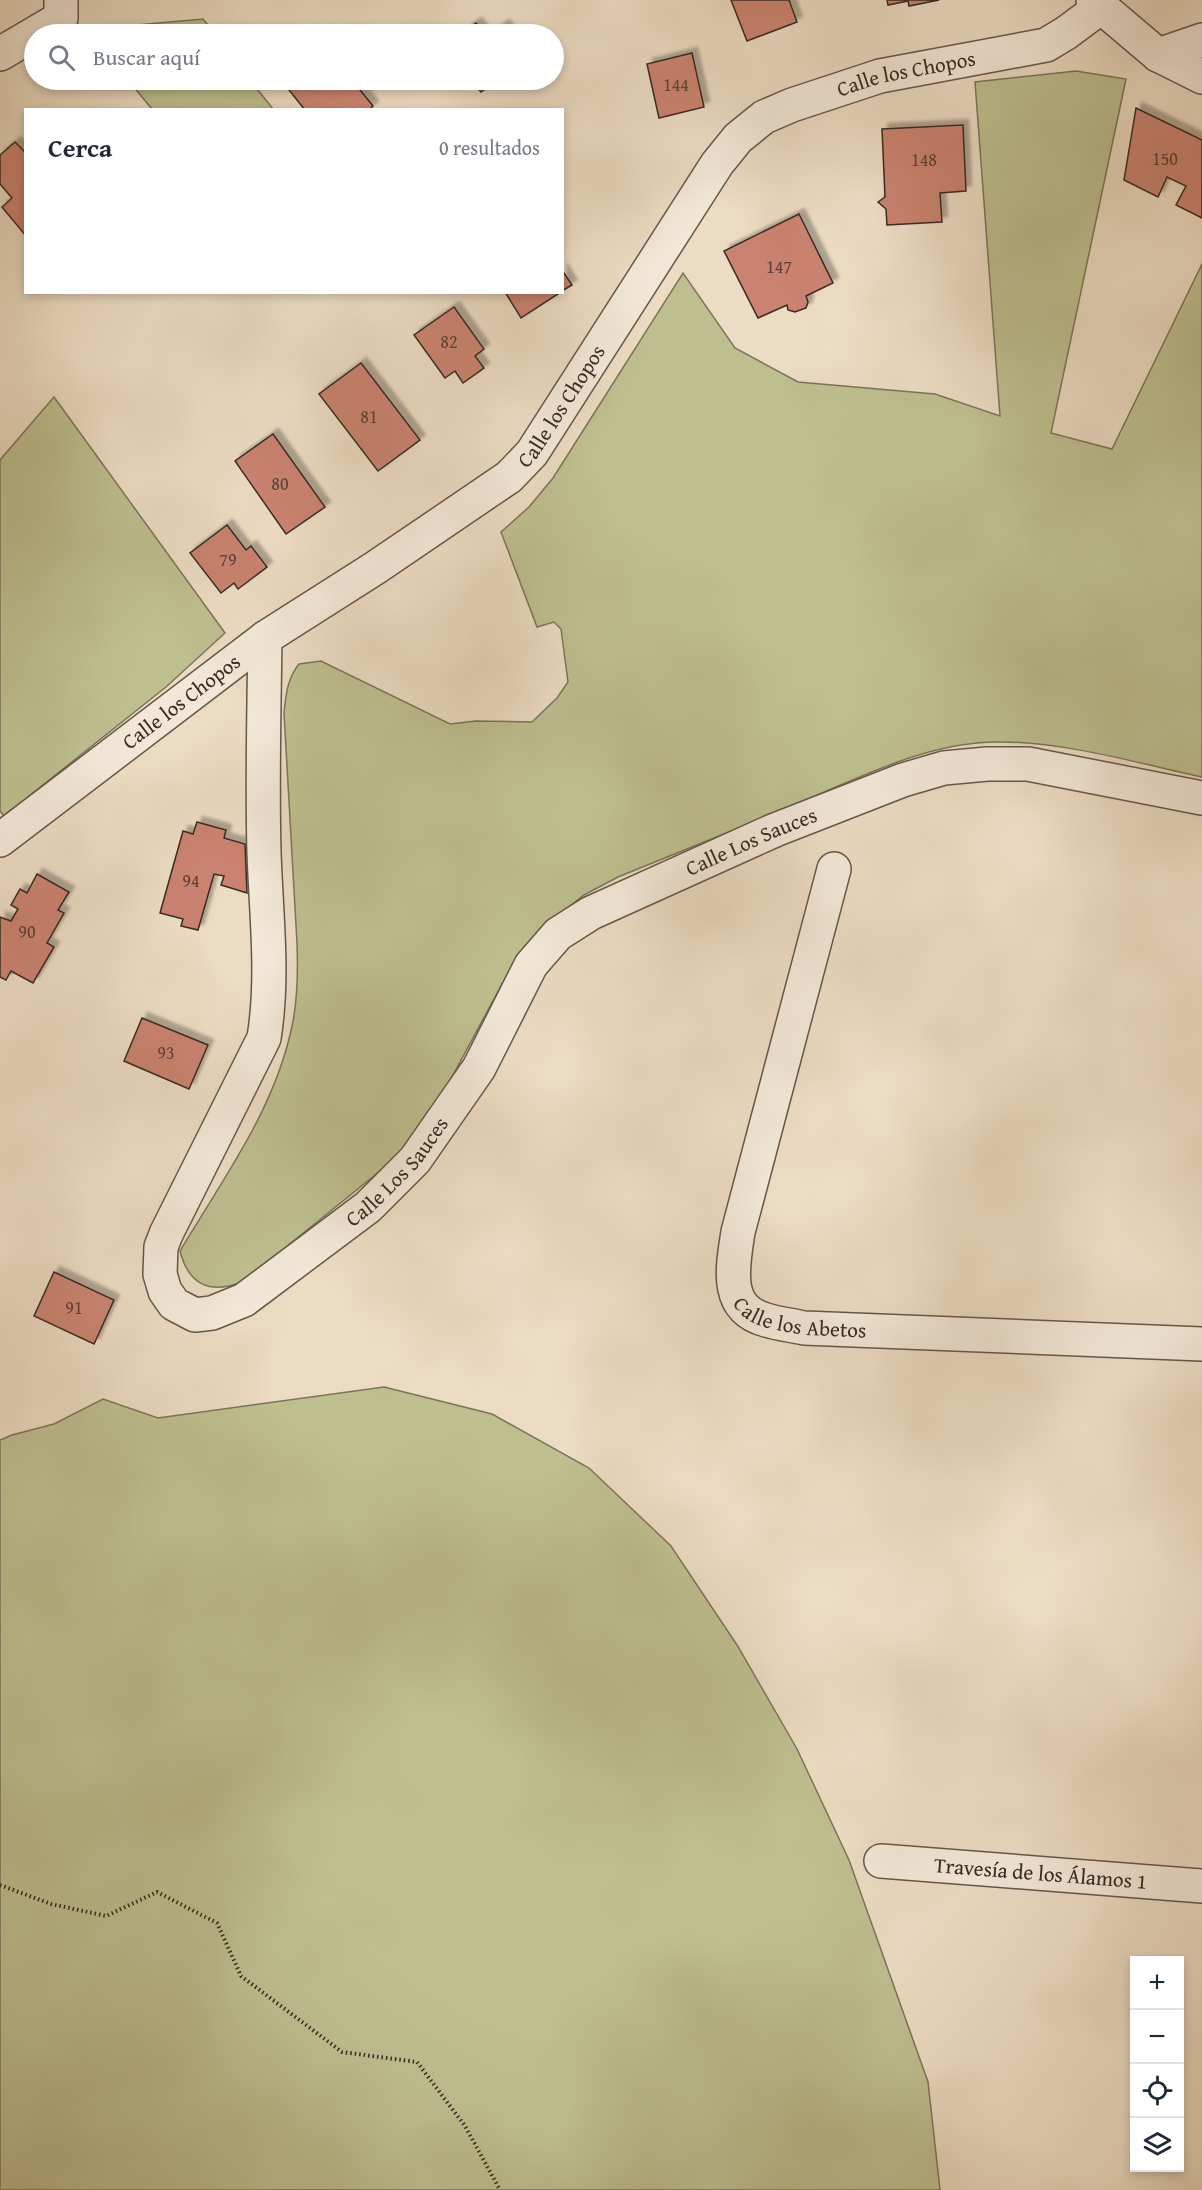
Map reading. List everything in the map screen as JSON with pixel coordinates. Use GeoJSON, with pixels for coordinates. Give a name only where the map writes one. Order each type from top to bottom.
{"type":"FeatureCollection","features":[{"type":"Feature","properties":{"kind":"street"},"geometry":{"type":"LineString","coordinates":[[51,24],[61,18],[62,0]]}},
{"type":"Feature","properties":{"kind":"street"},"geometry":{"type":"LineString","coordinates":[[1097,4],[1158,55],[1202,77]]}},
{"type":"Feature","properties":{"kind":"street","name":"Calle los Chopos"},"geometry":{"type":"LineString","coordinates":[[0,840],[265,638],[375,568],[509,477],[532,453],[717,164],[738,138],[764,117],[792,105],[880,76],[1046,45],[1065,33],[1097,4]]}},
{"type":"Feature","properties":{"kind":"street"},"geometry":{"type":"LineString","coordinates":[[0,54],[24,40]]}},
{"type":"Feature","properties":{"kind":"street"},"geometry":{"type":"LineString","coordinates":[[1158,55],[1202,40]]}},
{"type":"Feature","properties":{"kind":"street","name":"Calle Los Sauces"},"geometry":{"type":"LineString","coordinates":[[265,638],[264,840],[269,1006],[264,1038],[161,1247],[160,1274],[165,1291],[174,1304],[195,1315],[212,1313],[244,1300],[266,1285],[368,1208],[416,1160],[479,1068],[531,965],[558,934],[591,913],[785,826],[884,787],[944,768],[987,764],[1028,764],[1202,798]]}},
{"type":"Feature","properties":{"kind":"street","name":"Calle los Abetos"},"geometry":{"type":"LineString","coordinates":[[834,869],[738,1232],[732,1271],[734,1288],[740,1303],[750,1312],[765,1320],[804,1328],[1202,1344]]}},
{"type":"Feature","properties":{"kind":"street","name":"Travesía de los Álamos 1"},"geometry":{"type":"LineString","coordinates":[[881,1861],[1202,1886]]}},
{"type":"Feature","properties":{"kind":"path"},"geometry":{"type":"LineString","coordinates":[[0,1885],[51,1904],[106,1916],[157,1892],[217,1923],[241,1976],[342,2052],[417,2062],[465,2126],[500,2190]]}},
{"type":"Feature","properties":{"kind":"green space"},"geometry":{"type":"Polygon","coordinates":[[[203,19],[207,24],[148,24],[203,19]]]}},
{"type":"Feature","properties":{"kind":"green space"},"geometry":{"type":"Polygon","coordinates":[[[1076,71],[1126,79],[1051,433],[1112,449],[1202,264],[1202,777],[1100,754],[1047,745],[997,742],[946,748],[920,754],[871,772],[618,877],[584,895],[526,945],[507,975],[440,1099],[401,1154],[244,1281],[212,1287],[196,1280],[184,1263],[180,1251],[246,1143],[260,1115],[284,1057],[294,1016],[297,943],[284,713],[286,694],[299,664],[321,661],[450,724],[476,721],[532,722],[557,698],[568,682],[561,629],[554,622],[537,627],[501,532],[529,507],[553,478],[683,273],[735,348],[798,382],[935,394],[1000,416],[975,82],[1076,71]]]}},
{"type":"Feature","properties":{"kind":"green space"},"geometry":{"type":"Polygon","coordinates":[[[136,90],[258,90],[272,108],[151,108],[136,90]]]}},
{"type":"Feature","properties":{"kind":"green space"},"geometry":{"type":"Polygon","coordinates":[[[54,397],[225,633],[166,687],[4,816],[0,811],[0,460],[54,397]]]}},
{"type":"Feature","properties":{"kind":"green space"},"geometry":{"type":"Polygon","coordinates":[[[384,1387],[492,1414],[589,1468],[671,1546],[737,1645],[797,1749],[849,1860],[928,2082],[940,2190],[0,2190],[0,1440],[54,1424],[103,1399],[158,1418],[384,1387]]]}},
{"type":"Feature","properties":{"kind":"building"},"geometry":{"type":"Polygon","coordinates":[[[731,0],[789,0],[797,22],[747,41],[731,0]]]}},
{"type":"Feature","properties":{"kind":"building"},"geometry":{"type":"Polygon","coordinates":[[[887,0],[939,0],[909,6],[908,1],[888,5],[887,0]]]}},
{"type":"Feature","properties":{"kind":"building"},"geometry":{"type":"Polygon","coordinates":[[[692,53],[704,107],[659,118],[647,64],[692,53]]]}},
{"type":"Feature","properties":{"kind":"building"},"geometry":{"type":"Polygon","coordinates":[[[289,90],[360,90],[373,106],[371,108],[303,108],[289,90]]]}},
{"type":"Feature","properties":{"kind":"building"},"geometry":{"type":"Polygon","coordinates":[[[1136,108],[1202,140],[1202,218],[1176,205],[1186,186],[1167,177],[1158,197],[1124,180],[1136,108]]]}},
{"type":"Feature","properties":{"kind":"building"},"geometry":{"type":"Polygon","coordinates":[[[963,125],[966,191],[940,193],[942,222],[887,225],[886,209],[878,202],[885,197],[882,129],[963,125]]]}},
{"type":"Feature","properties":{"kind":"building"},"geometry":{"type":"Polygon","coordinates":[[[15,142],[24,151],[24,234],[2,207],[12,198],[0,184],[0,155],[15,142]]]}},
{"type":"Feature","properties":{"kind":"building"},"geometry":{"type":"Polygon","coordinates":[[[799,214],[833,283],[806,296],[808,302],[806,308],[795,312],[788,310],[787,305],[758,318],[724,251],[799,214]]]}},
{"type":"Feature","properties":{"kind":"building"},"geometry":{"type":"Polygon","coordinates":[[[564,273],[572,285],[564,290],[564,273]]]}},
{"type":"Feature","properties":{"kind":"building"},"geometry":{"type":"Polygon","coordinates":[[[506,294],[558,294],[521,318],[506,294]]]}},
{"type":"Feature","properties":{"kind":"building"},"geometry":{"type":"Polygon","coordinates":[[[454,307],[484,349],[475,356],[484,368],[463,383],[455,371],[445,378],[414,335],[454,307]]]}},
{"type":"Feature","properties":{"kind":"building"},"geometry":{"type":"Polygon","coordinates":[[[361,363],[420,440],[378,471],[319,394],[361,363]]]}},
{"type":"Feature","properties":{"kind":"building"},"geometry":{"type":"Polygon","coordinates":[[[273,434],[325,507],[286,534],[235,461],[273,434]]]}},
{"type":"Feature","properties":{"kind":"building"},"geometry":{"type":"Polygon","coordinates":[[[227,525],[246,550],[251,546],[267,567],[238,589],[234,583],[221,593],[190,553],[227,525]]]}},
{"type":"Feature","properties":{"kind":"building"},"geometry":{"type":"Polygon","coordinates":[[[197,822],[226,830],[224,838],[245,844],[247,893],[221,885],[224,876],[214,874],[198,930],[181,926],[183,919],[160,913],[183,831],[193,834],[197,822]]]}},
{"type":"Feature","properties":{"kind":"building"},"geometry":{"type":"Polygon","coordinates":[[[37,874],[69,892],[58,910],[64,913],[47,943],[54,947],[33,983],[11,971],[6,980],[0,977],[0,917],[11,921],[18,909],[11,905],[20,889],[27,893],[37,874]]]}},
{"type":"Feature","properties":{"kind":"building"},"geometry":{"type":"Polygon","coordinates":[[[142,1018],[208,1045],[189,1089],[124,1061],[142,1018]]]}},
{"type":"Feature","properties":{"kind":"building"},"geometry":{"type":"Polygon","coordinates":[[[54,1272],[114,1300],[94,1344],[34,1316],[54,1272]]]}}]}
